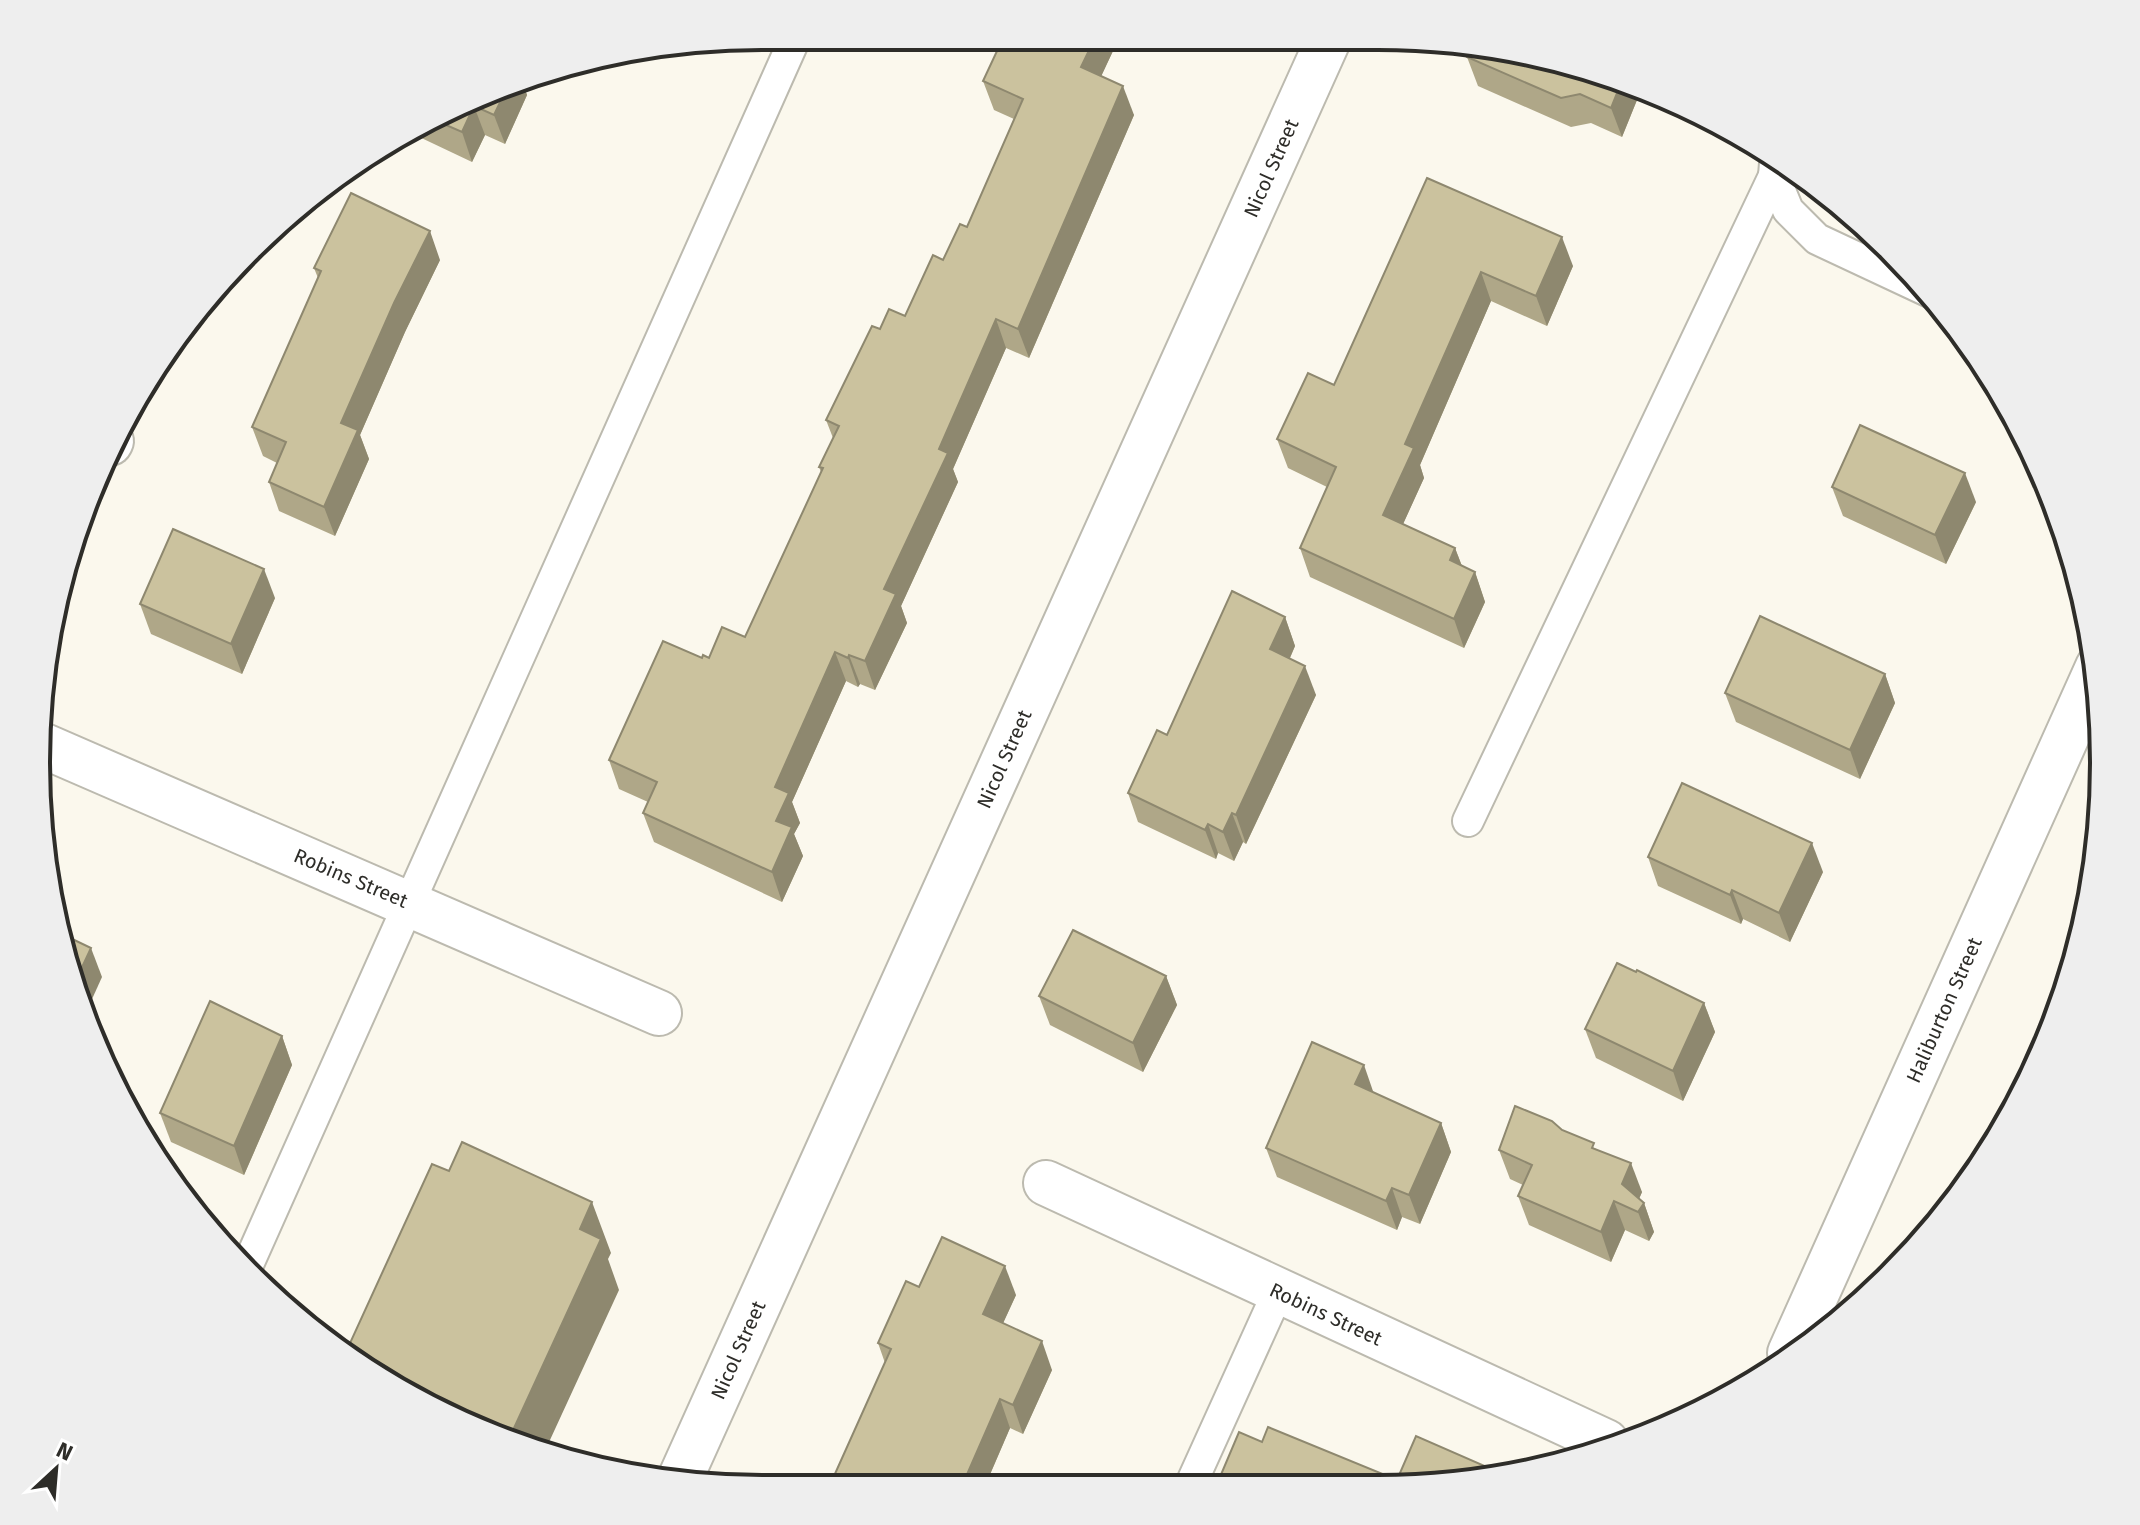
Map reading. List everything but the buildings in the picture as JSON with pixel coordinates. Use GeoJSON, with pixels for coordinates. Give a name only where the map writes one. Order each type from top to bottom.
{"type":"FeatureCollection","features":[{"type":"Feature","properties":{"kind":"main road","name":"Nicol Street"},"geometry":{"type":"LineString","coordinates":[[684,1470],[1324,50]]}},
{"type":"Feature","properties":{"kind":"main road","name":"Haliburton Street"},"geometry":{"type":"LineString","coordinates":[[1797,1338],[2086,694]]}},
{"type":"Feature","properties":{"kind":"main road","name":"Robins Street"},"geometry":{"type":"LineString","coordinates":[[51,749],[659,1013]]}},
{"type":"Feature","properties":{"kind":"main road","name":"Robins Street"},"geometry":{"type":"LineString","coordinates":[[1046,1183],[1600,1439]]}},
{"type":"Feature","properties":{"kind":"lane"},"geometry":{"type":"LineString","coordinates":[[251,1258],[790,50]]}},
{"type":"Feature","properties":{"kind":"lane"},"geometry":{"type":"LineString","coordinates":[[1468,821],[1774,171]]}},
{"type":"Feature","properties":{"kind":"lane"},"geometry":{"type":"LineString","coordinates":[[1776,172],[1788,210],[1817,239],[1898,277]]}},
{"type":"Feature","properties":{"kind":"lane"},"geometry":{"type":"LineString","coordinates":[[1195,1475],[1278,1292]]}}]}
